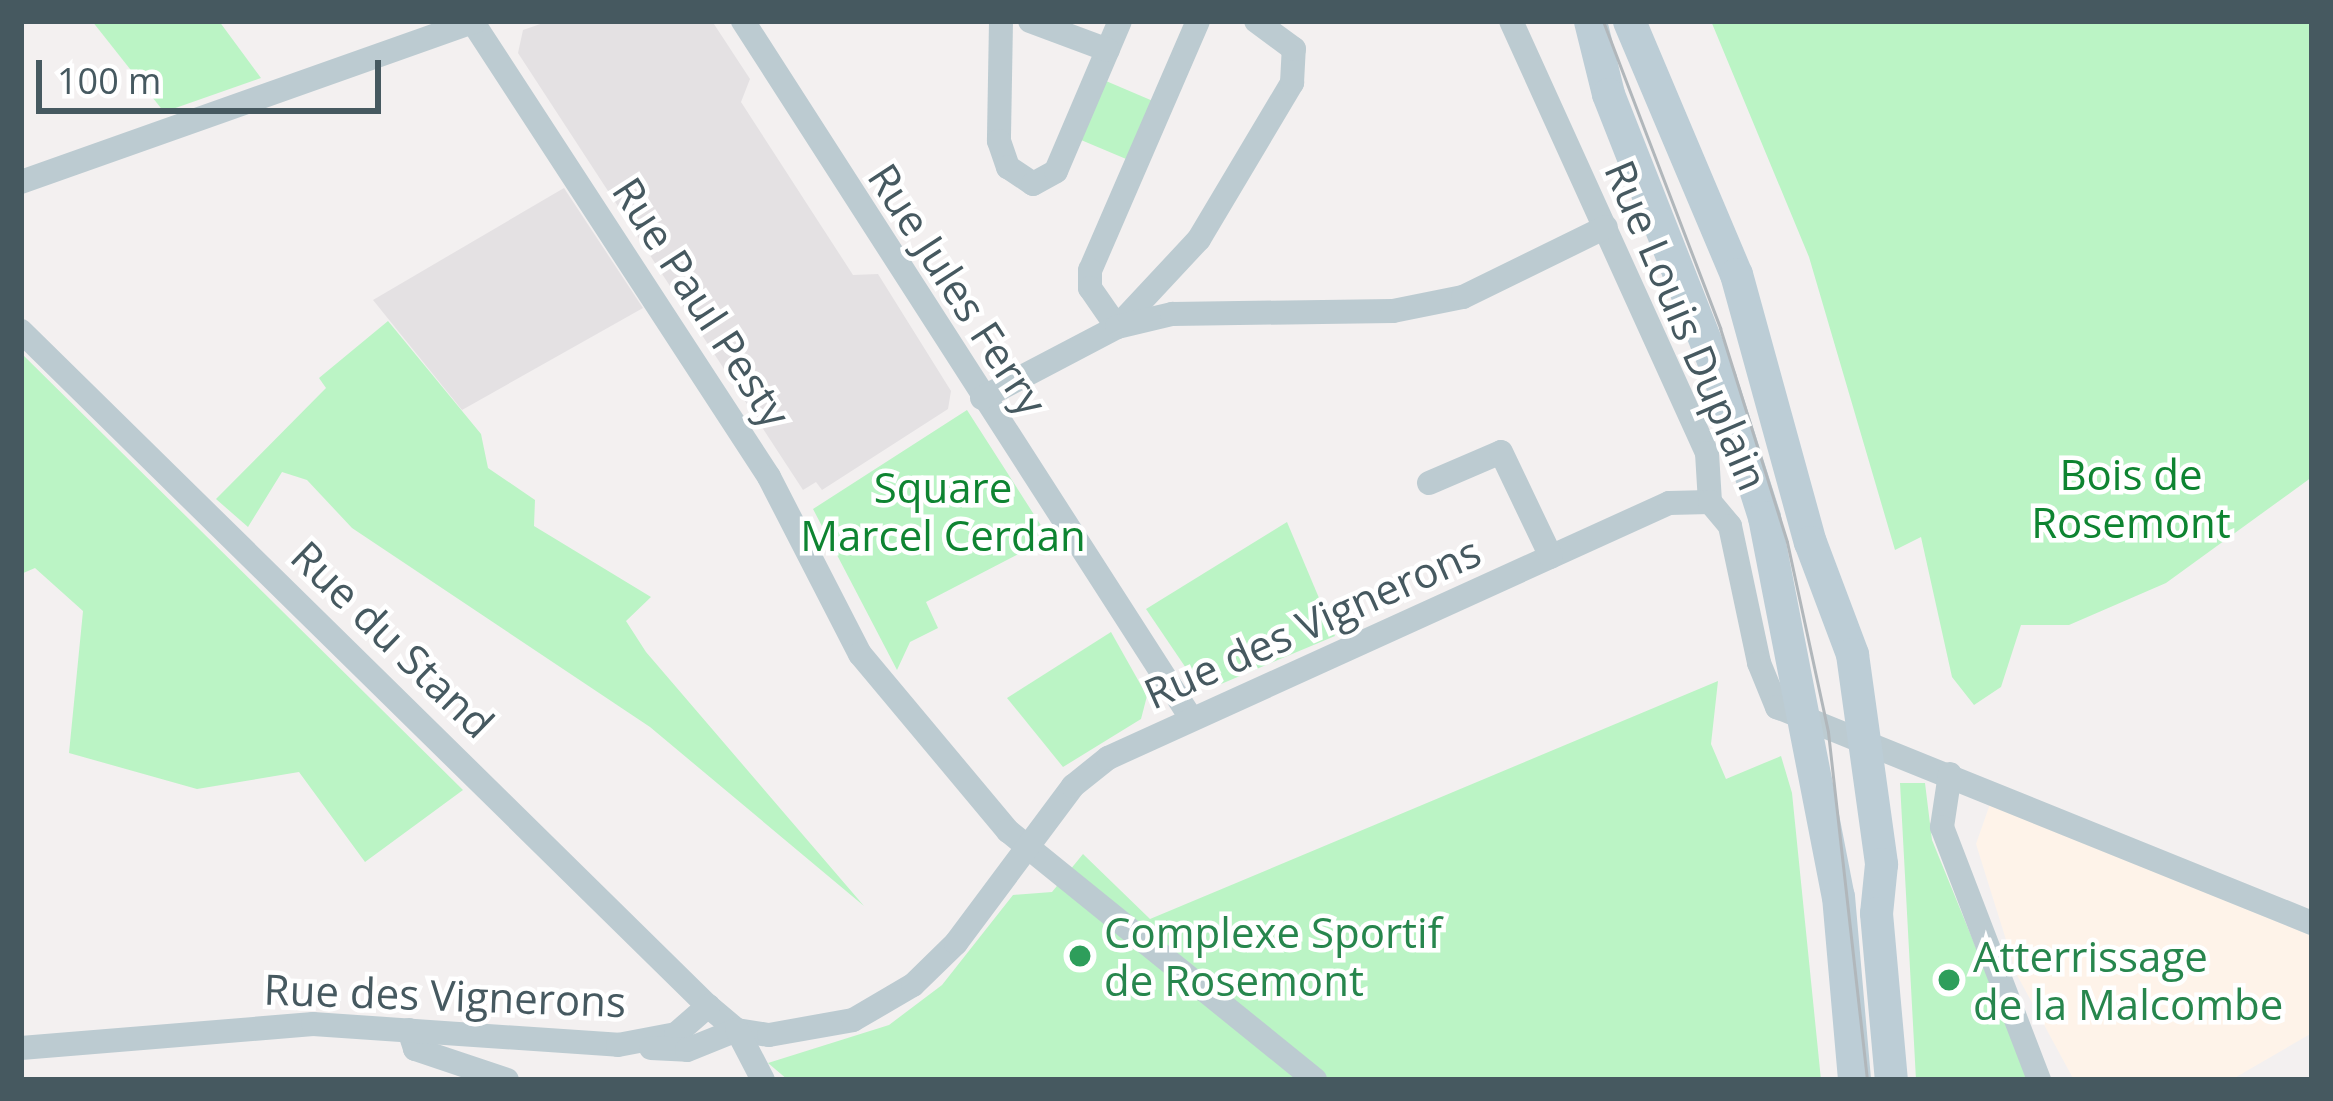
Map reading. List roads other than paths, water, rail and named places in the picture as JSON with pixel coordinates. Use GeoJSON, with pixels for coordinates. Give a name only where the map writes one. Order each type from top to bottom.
{"type":"FeatureCollection","features":[{"type":"Feature","properties":{"kind":"main road"},"geometry":{"type":"LineString","coordinates":[[1590,21],[1620,128],[1744,446],[1787,614],[1788,666],[1804,722],[1838,896],[1854,1080]]}},
{"type":"Feature","properties":{"kind":"main road"},"geometry":{"type":"LineString","coordinates":[[1629,21],[1736,274],[1810,542],[1852,654],[1882,864],[1876,913],[1891,1080]]}},
{"type":"Feature","properties":{"kind":"street"},"geometry":{"type":"LineString","coordinates":[[21,182],[474,21]]}},
{"type":"Feature","properties":{"kind":"street","name":"Rue Paul Pesty"},"geometry":{"type":"LineString","coordinates":[[474,21],[770,477],[860,654],[1025,848],[1315,1080]]}},
{"type":"Feature","properties":{"kind":"street","name":"Rue Jules Ferry"},"geometry":{"type":"LineString","coordinates":[[743,21],[1191,718]]}},
{"type":"Feature","properties":{"kind":"street"},"geometry":{"type":"LineString","coordinates":[[1001,21],[999,141],[1019,180],[1033,184],[1056,170],[1120,21]]}},
{"type":"Feature","properties":{"kind":"street"},"geometry":{"type":"LineString","coordinates":[[1030,21],[1108,50]]}},
{"type":"Feature","properties":{"kind":"street"},"geometry":{"type":"LineString","coordinates":[[1117,326],[1090,288],[1090,270],[1198,21]]}},
{"type":"Feature","properties":{"kind":"street"},"geometry":{"type":"LineString","coordinates":[[1117,326],[1199,239],[1292,83],[1294,49],[1256,21]]}},
{"type":"Feature","properties":{"kind":"street","name":"Rue Louis Duplain"},"geometry":{"type":"LineString","coordinates":[[1511,21],[1707,453],[1710,502],[1730,526],[1766,691],[1804,722]]}},
{"type":"Feature","properties":{"kind":"street"},"geometry":{"type":"LineString","coordinates":[[982,398],[1117,326],[1172,314],[1394,311],[1463,297],[1606,227]]}},
{"type":"Feature","properties":{"kind":"street","name":"Rue du Stand"},"geometry":{"type":"LineString","coordinates":[[21,331],[707,1006]]}},
{"type":"Feature","properties":{"kind":"street","name":"Rue des Vignerons"},"geometry":{"type":"LineString","coordinates":[[1429,483],[1501,452],[1551,557]]}},
{"type":"Feature","properties":{"kind":"street","name":"Rue des Vignerons"},"geometry":{"type":"LineString","coordinates":[[737,1030],[809,1033],[853,1020],[913,985],[956,943],[1025,848],[1090,772],[1191,718],[1669,503],[1710,502]]}},
{"type":"Feature","properties":{"kind":"street"},"geometry":{"type":"LineString","coordinates":[[1804,722],[1950,774],[2312,923]]}},
{"type":"Feature","properties":{"kind":"street"},"geometry":{"type":"LineString","coordinates":[[1950,774],[1942,827],[2039,1080]]}},
{"type":"Feature","properties":{"kind":"street"},"geometry":{"type":"LineString","coordinates":[[707,1006],[737,1030],[763,1080]]}},
{"type":"Feature","properties":{"kind":"street","name":"Rue des Vignerons"},"geometry":{"type":"LineString","coordinates":[[21,1048],[291,1025],[618,1045],[676,1034],[707,1006]]}},
{"type":"Feature","properties":{"kind":"street"},"geometry":{"type":"LineString","coordinates":[[410,1030],[415,1049],[508,1080]]}},
{"type":"Feature","properties":{"kind":"street"},"geometry":{"type":"LineString","coordinates":[[618,1045],[687,1050],[737,1030]]}},
{"type":"Feature","properties":{"kind":"tram line"},"geometry":{"type":"LineString","coordinates":[[1603,21],[1720,328],[1787,542],[1828,732],[1867,1080]]}},
{"type":"Feature","properties":{"kind":"place","name":"Complexe Sportif de Rosemont"},"geometry":{"type":"Point","coordinates":[1080,956]}},
{"type":"Feature","properties":{"kind":"place","name":"Atterrissage de la Malcombe"},"geometry":{"type":"Point","coordinates":[1949,980]}},
{"type":"Feature","properties":{"kind":"park label","name":"Bois de Rosemont"},"geometry":{"type":"Point","coordinates":[2131,498]}},
{"type":"Feature","properties":{"kind":"park label","name":"Square Marcel Cerdan"},"geometry":{"type":"Point","coordinates":[943,511]}}]}
